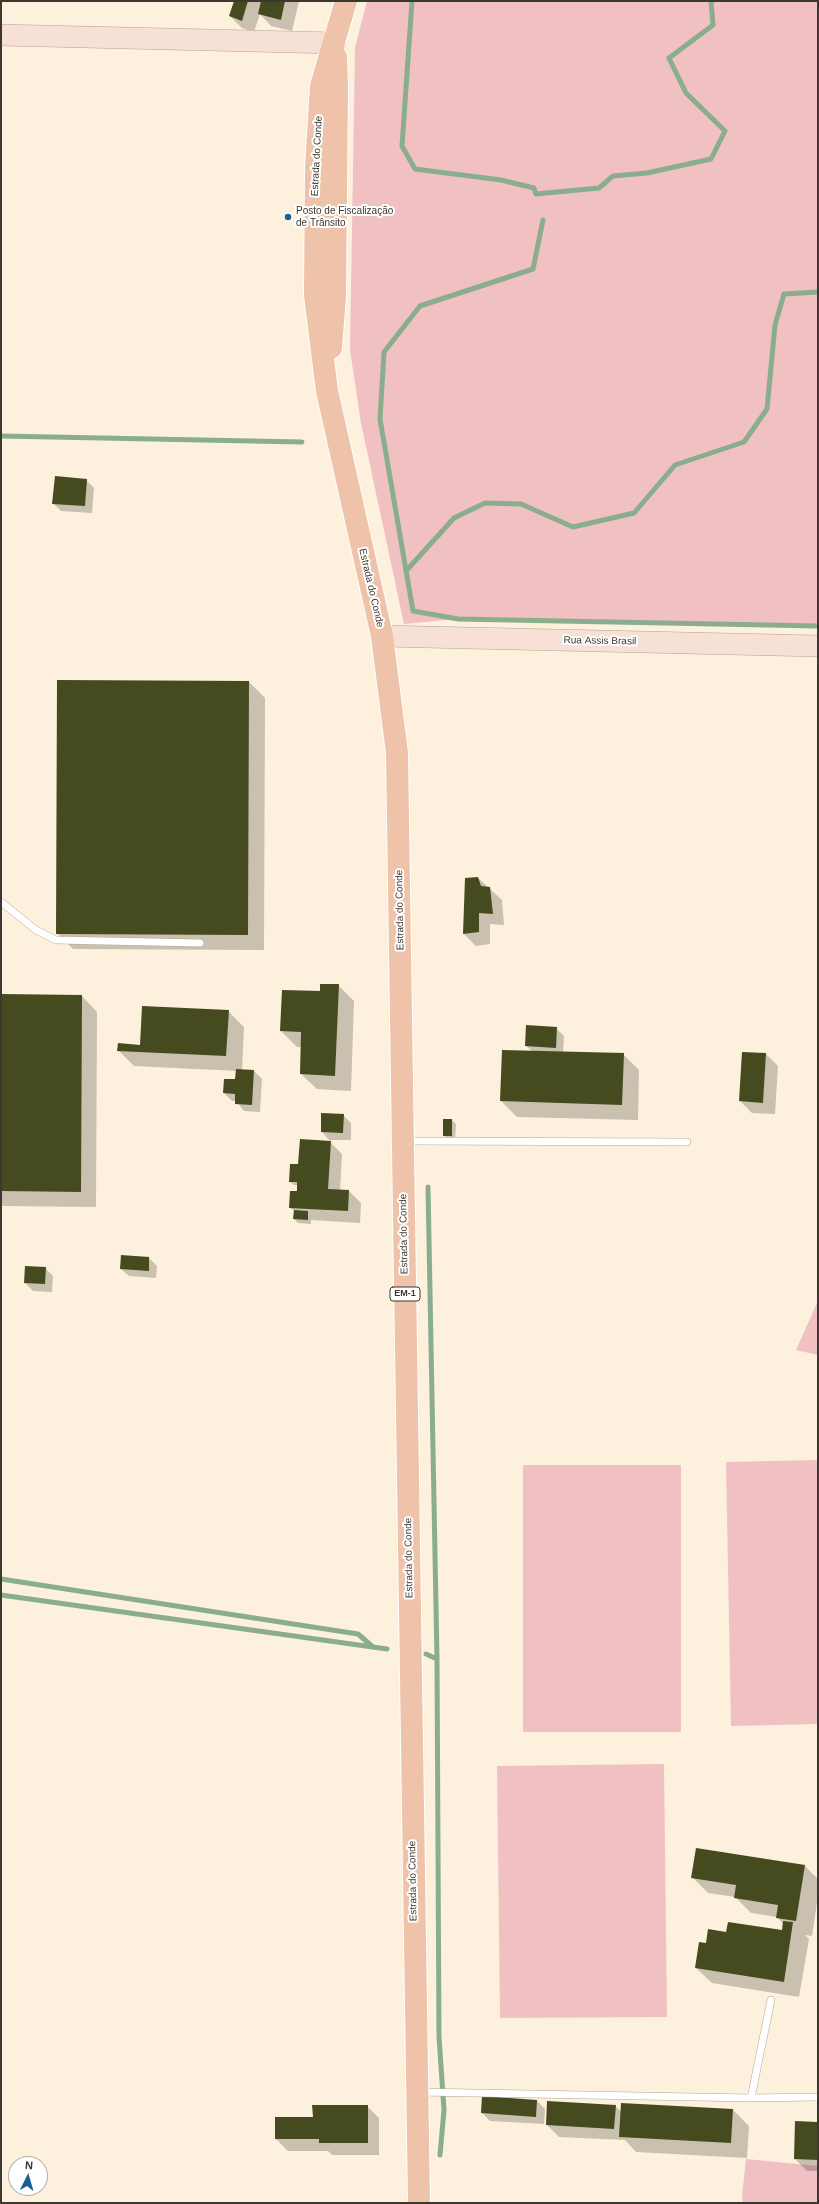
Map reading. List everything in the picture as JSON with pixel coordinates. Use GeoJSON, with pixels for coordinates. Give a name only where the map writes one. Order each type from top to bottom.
{"type":"FeatureCollection","features":[{"type":"Feature","properties":{"kind":"main road","name":"Estrada do Conde"},"geometry":{"type":"LineString","coordinates":[[346,1],[335,43],[338,87],[335,296],[327,391],[382,636],[397,753],[403,1141],[426,2092],[419,2203]]}},
{"type":"Feature","properties":{"kind":"street"},"geometry":{"type":"LineString","coordinates":[[1,35],[335,43]]}},
{"type":"Feature","properties":{"kind":"street","name":"Rua Assis Brasil"},"geometry":{"type":"LineString","coordinates":[[382,636],[818,646]]}},
{"type":"Feature","properties":{"kind":"lane"},"geometry":{"type":"LineString","coordinates":[[1,902],[36,930],[56,940],[200,943]]}},
{"type":"Feature","properties":{"kind":"lane"},"geometry":{"type":"LineString","coordinates":[[403,1141],[687,1142]]}},
{"type":"Feature","properties":{"kind":"lane"},"geometry":{"type":"LineString","coordinates":[[751,2098],[771,2000]]}},
{"type":"Feature","properties":{"kind":"lane"},"geometry":{"type":"LineString","coordinates":[[426,2092],[751,2098],[818,2097]]}},
{"type":"Feature","properties":{"kind":"shaded area"},"geometry":{"type":"Polygon","coordinates":[[[367,1],[818,1],[818,626],[458,619],[404,624],[361,423],[350,350],[355,48],[367,1]]]}},
{"type":"Feature","properties":{"kind":"shaded area"},"geometry":{"type":"Polygon","coordinates":[[[818,1301],[818,1355],[796,1350],[818,1301]]]}},
{"type":"Feature","properties":{"kind":"shaded area"},"geometry":{"type":"Polygon","coordinates":[[[818,1460],[818,1724],[731,1726],[726,1462],[818,1460]]]}},
{"type":"Feature","properties":{"kind":"shaded area"},"geometry":{"type":"Polygon","coordinates":[[[523,1465],[681,1465],[681,1732],[523,1732],[523,1465]]]}},
{"type":"Feature","properties":{"kind":"shaded area"},"geometry":{"type":"Polygon","coordinates":[[[664,1764],[667,2017],[500,2018],[497,1766],[664,1764]]]}},
{"type":"Feature","properties":{"kind":"shaded area"},"geometry":{"type":"Polygon","coordinates":[[[746,2159],[818,2166],[818,2203],[743,2203],[742,2196],[746,2159]]]}},
{"type":"Feature","properties":{"kind":"building"},"geometry":{"type":"Polygon","coordinates":[[[234,1],[248,1],[242,21],[229,16],[234,1]]]}},
{"type":"Feature","properties":{"kind":"building"},"geometry":{"type":"Polygon","coordinates":[[[261,1],[285,1],[281,20],[258,14],[261,1]]]}},
{"type":"Feature","properties":{"kind":"building"},"geometry":{"type":"Polygon","coordinates":[[[55,476],[87,479],[85,506],[52,504],[55,476]]]}},
{"type":"Feature","properties":{"kind":"building"},"geometry":{"type":"Polygon","coordinates":[[[57,680],[249,681],[248,935],[56,934],[57,680]]]}},
{"type":"Feature","properties":{"kind":"building"},"geometry":{"type":"Polygon","coordinates":[[[478,877],[481,886],[490,887],[493,914],[479,913],[479,932],[463,934],[465,878],[478,877]]]}},
{"type":"Feature","properties":{"kind":"building"},"geometry":{"type":"Polygon","coordinates":[[[320,984],[339,984],[335,1076],[300,1074],[301,1032],[280,1031],[282,990],[320,991],[320,984]]]}},
{"type":"Feature","properties":{"kind":"building"},"geometry":{"type":"Polygon","coordinates":[[[1,994],[82,995],[81,1192],[1,1191],[1,994]]]}},
{"type":"Feature","properties":{"kind":"building"},"geometry":{"type":"Polygon","coordinates":[[[142,1006],[229,1010],[226,1056],[117,1051],[118,1043],[140,1045],[142,1006]]]}},
{"type":"Feature","properties":{"kind":"building"},"geometry":{"type":"Polygon","coordinates":[[[526,1025],[557,1027],[556,1048],[525,1046],[526,1025]]]}},
{"type":"Feature","properties":{"kind":"building"},"geometry":{"type":"Polygon","coordinates":[[[502,1050],[624,1053],[622,1105],[500,1101],[502,1050]]]}},
{"type":"Feature","properties":{"kind":"building"},"geometry":{"type":"Polygon","coordinates":[[[742,1052],[766,1053],[763,1103],[739,1101],[742,1052]]]}},
{"type":"Feature","properties":{"kind":"building"},"geometry":{"type":"Polygon","coordinates":[[[236,1069],[254,1070],[252,1105],[235,1104],[235,1094],[223,1093],[224,1079],[235,1079],[236,1069]]]}},
{"type":"Feature","properties":{"kind":"building"},"geometry":{"type":"Polygon","coordinates":[[[321,1113],[344,1114],[343,1133],[321,1132],[321,1113]]]}},
{"type":"Feature","properties":{"kind":"building"},"geometry":{"type":"Polygon","coordinates":[[[443,1119],[452,1119],[452,1136],[443,1136],[443,1119]]]}},
{"type":"Feature","properties":{"kind":"building"},"geometry":{"type":"Polygon","coordinates":[[[300,1139],[331,1141],[328,1189],[349,1190],[348,1211],[289,1208],[290,1191],[297,1191],[297,1182],[289,1182],[290,1164],[298,1164],[300,1139]]]}},
{"type":"Feature","properties":{"kind":"building"},"geometry":{"type":"Polygon","coordinates":[[[294,1210],[308,1211],[308,1220],[293,1219],[294,1210]]]}},
{"type":"Feature","properties":{"kind":"building"},"geometry":{"type":"Polygon","coordinates":[[[121,1255],[149,1257],[149,1271],[120,1269],[121,1255]]]}},
{"type":"Feature","properties":{"kind":"building"},"geometry":{"type":"Polygon","coordinates":[[[25,1266],[46,1267],[45,1284],[24,1283],[25,1266]]]}},
{"type":"Feature","properties":{"kind":"building"},"geometry":{"type":"Polygon","coordinates":[[[696,1848],[805,1865],[796,1921],[776,1918],[778,1905],[734,1898],[736,1885],[691,1878],[696,1848]]]}},
{"type":"Feature","properties":{"kind":"building"},"geometry":{"type":"Polygon","coordinates":[[[783,1921],[793,1922],[784,1982],[695,1968],[699,1942],[706,1943],[708,1929],[726,1932],[728,1922],[782,1930],[783,1921]]]}},
{"type":"Feature","properties":{"kind":"building"},"geometry":{"type":"Polygon","coordinates":[[[482,2096],[537,2100],[536,2117],[481,2113],[482,2096]]]}},
{"type":"Feature","properties":{"kind":"building"},"geometry":{"type":"Polygon","coordinates":[[[547,2101],[616,2105],[614,2129],[546,2125],[547,2101]]]}},
{"type":"Feature","properties":{"kind":"building"},"geometry":{"type":"Polygon","coordinates":[[[621,2103],[733,2109],[731,2143],[619,2137],[621,2103]]]}},
{"type":"Feature","properties":{"kind":"building"},"geometry":{"type":"Polygon","coordinates":[[[312,2105],[368,2105],[368,2143],[319,2143],[319,2139],[275,2139],[275,2117],[313,2117],[312,2105]]]}},
{"type":"Feature","properties":{"kind":"building"},"geometry":{"type":"Polygon","coordinates":[[[795,2121],[818,2122],[818,2160],[794,2159],[795,2121]]]}},
{"type":"Feature","properties":{"kind":"waterway"},"geometry":{"type":"LineString","coordinates":[[412,1],[402,146],[415,169],[501,180],[534,188],[536,194],[599,188],[613,176],[647,173],[711,159],[725,131],[686,93],[669,58],[713,25],[711,1]]}},
{"type":"Feature","properties":{"kind":"waterway"},"geometry":{"type":"LineString","coordinates":[[543,220],[533,269],[420,306],[384,352],[380,419],[413,611],[458,619],[818,626]]}},
{"type":"Feature","properties":{"kind":"waterway"},"geometry":{"type":"LineString","coordinates":[[406,571],[454,518],[485,503],[521,504],[573,527],[634,513],[675,465],[744,442],[767,409],[775,325],[784,294],[818,292]]}},
{"type":"Feature","properties":{"kind":"waterway"},"geometry":{"type":"LineString","coordinates":[[1,436],[302,442]]}},
{"type":"Feature","properties":{"kind":"waterway"},"geometry":{"type":"LineString","coordinates":[[428,1187],[437,1659],[439,2037],[444,2110],[440,2155]]}},
{"type":"Feature","properties":{"kind":"waterway"},"geometry":{"type":"LineString","coordinates":[[1,1579],[358,1634],[373,1647]]}},
{"type":"Feature","properties":{"kind":"waterway"},"geometry":{"type":"LineString","coordinates":[[1,1595],[387,1649]]}},
{"type":"Feature","properties":{"kind":"waterway"},"geometry":{"type":"LineString","coordinates":[[426,1654],[437,1659]]}},
{"type":"Feature","properties":{"kind":"place","name":"Posto de Fiscalização de Trânsito"},"geometry":{"type":"Point","coordinates":[288,217]}}]}
